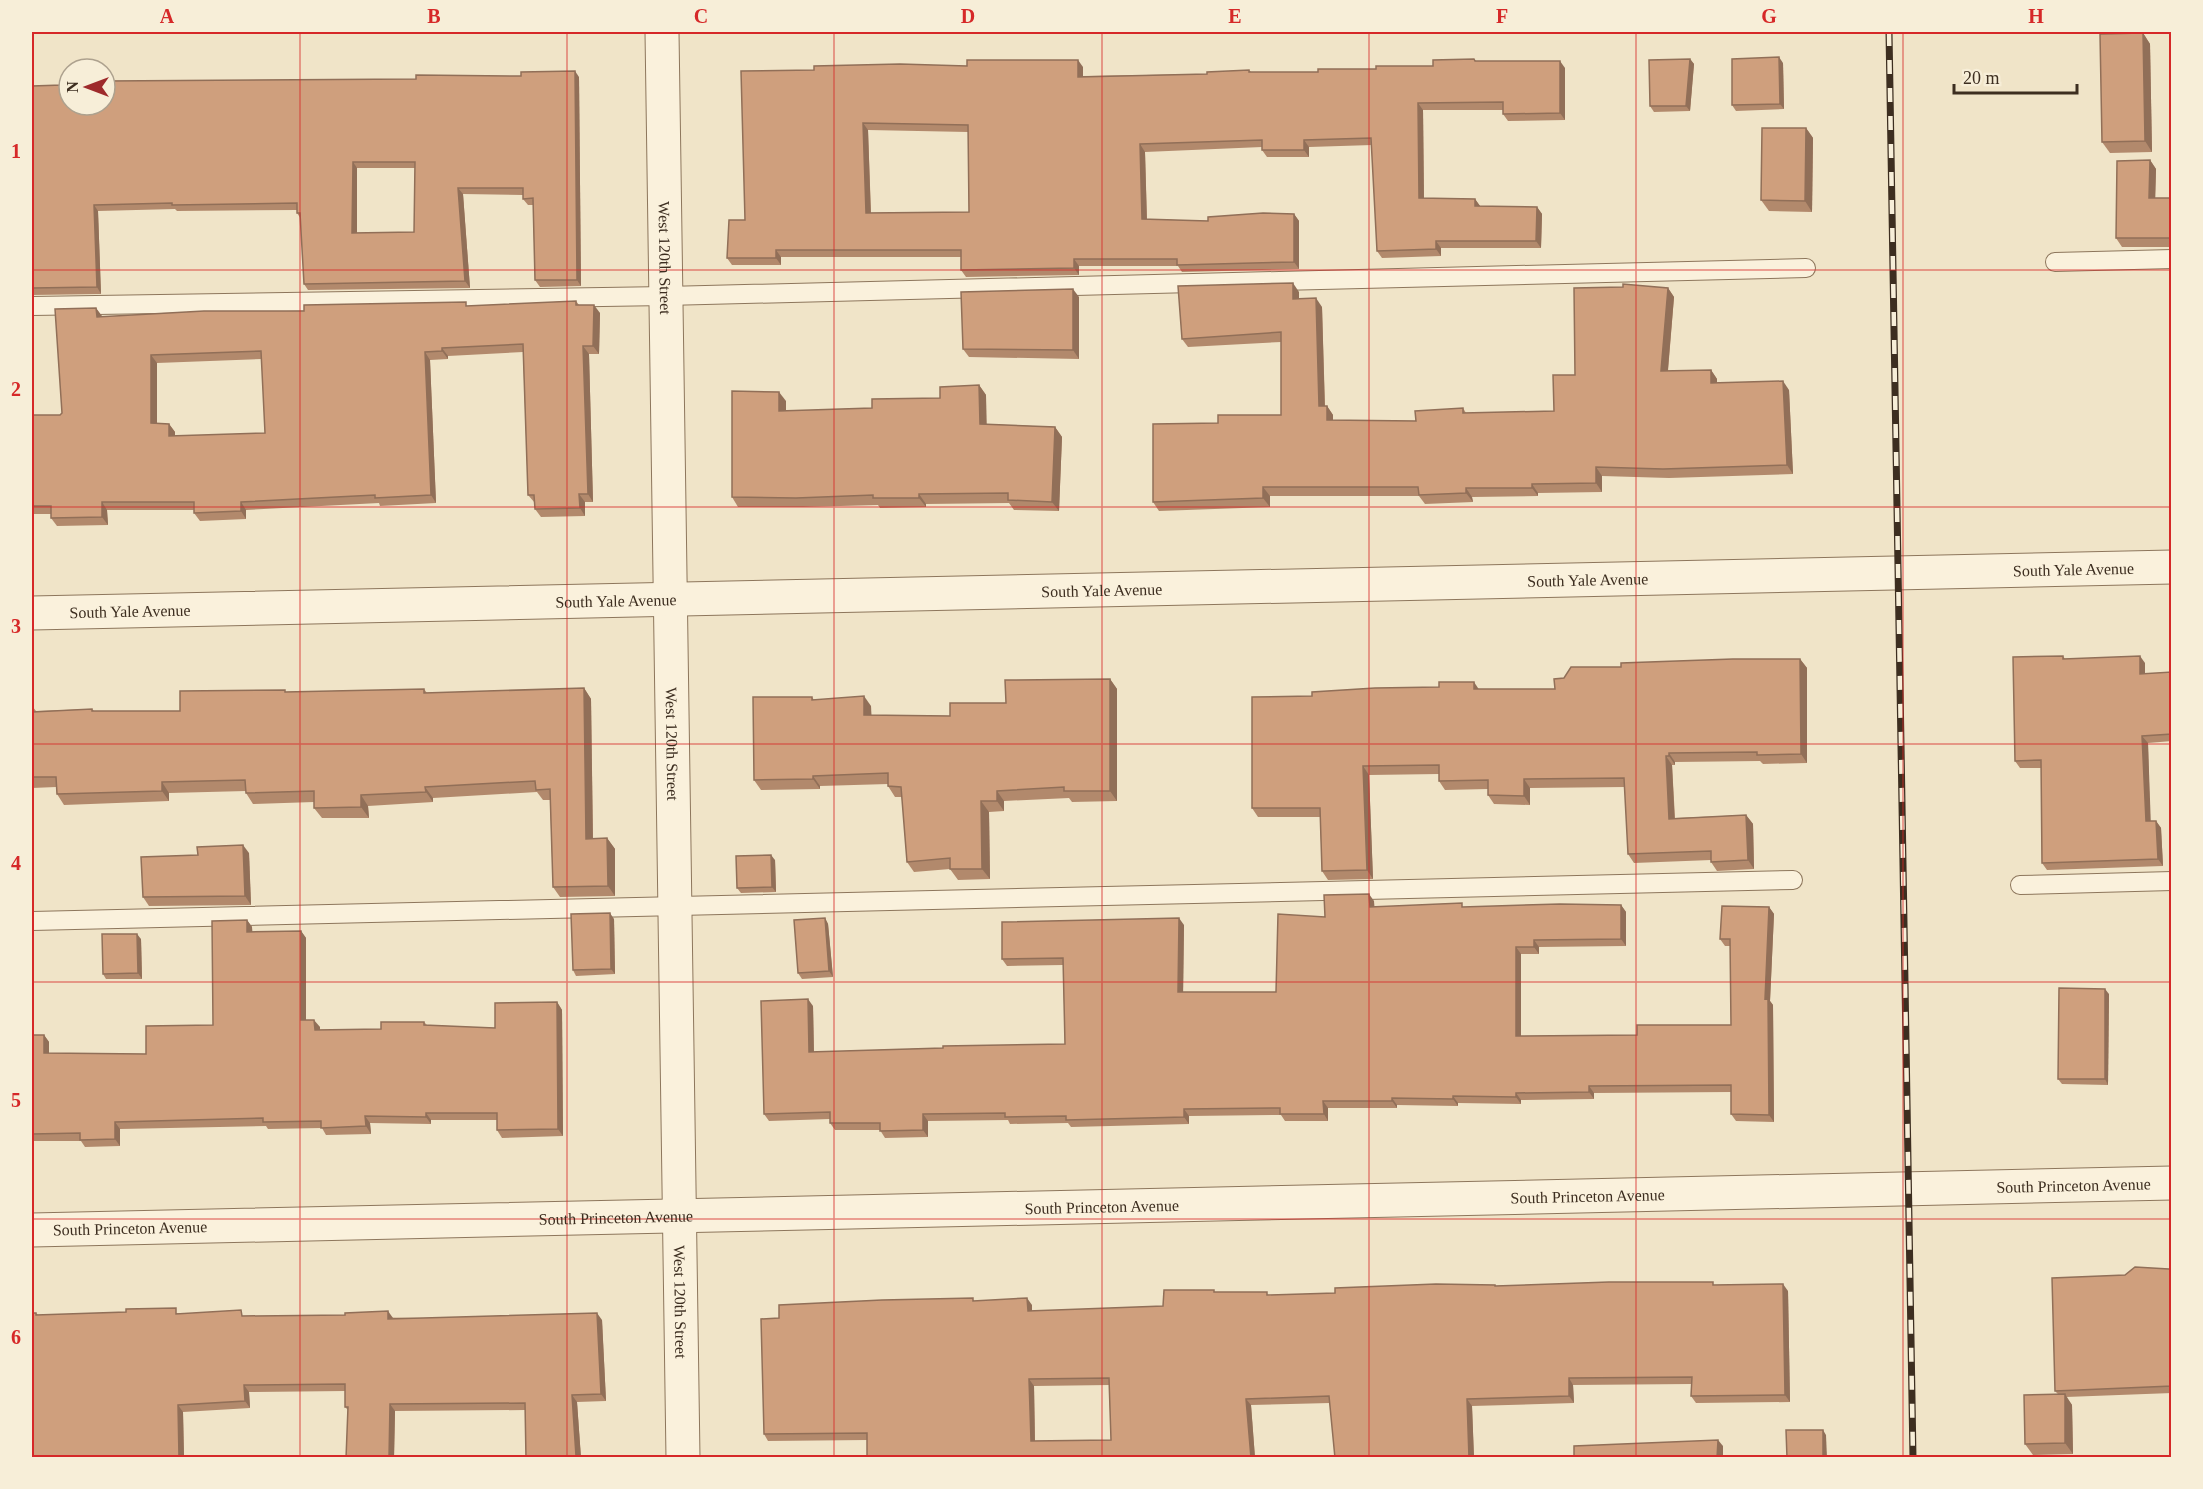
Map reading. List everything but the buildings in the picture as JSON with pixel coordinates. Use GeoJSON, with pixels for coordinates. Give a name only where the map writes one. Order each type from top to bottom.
{"type":"FeatureCollection","features":[{"type":"Feature","properties":{"kind":"street","name":"West 120th Street"},"geometry":{"type":"LineString","coordinates":[[662,32],[682,1458]]}},
{"type":"Feature","properties":{"kind":"street","name":"South Yale Avenue"},"geometry":{"type":"LineString","coordinates":[[32,614],[2172,567]]}},
{"type":"Feature","properties":{"kind":"street","name":"South Princeton Avenue"},"geometry":{"type":"LineString","coordinates":[[32,1230],[2172,1183]]}},
{"type":"Feature","properties":{"kind":"lane"},"geometry":{"type":"LineString","coordinates":[[2055,262],[2172,259]]}},
{"type":"Feature","properties":{"kind":"lane"},"geometry":{"type":"LineString","coordinates":[[32,306],[666,296],[1806,268]]}},
{"type":"Feature","properties":{"kind":"lane"},"geometry":{"type":"LineString","coordinates":[[32,921],[1793,879]]}},
{"type":"Feature","properties":{"kind":"lane"},"geometry":{"type":"LineString","coordinates":[[2020,885],[2172,881]]}},
{"type":"Feature","properties":{"kind":"railway"},"geometry":{"type":"LineString","coordinates":[[1889,32],[1913,1458]]}}]}
